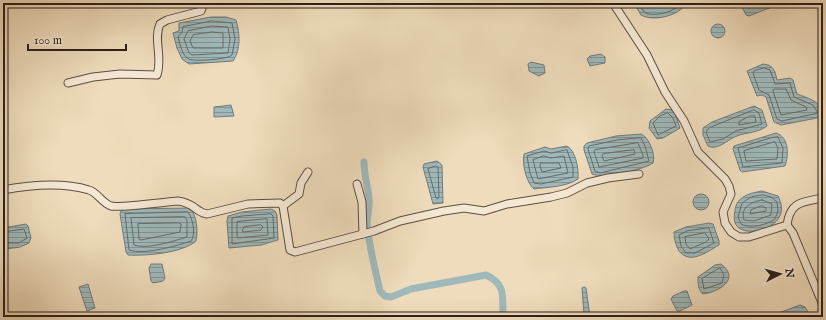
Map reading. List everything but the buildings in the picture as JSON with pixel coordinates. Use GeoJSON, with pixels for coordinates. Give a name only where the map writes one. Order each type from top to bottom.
{"type":"FeatureCollection","features":[{"type":"Feature","properties":{"kind":"street"},"geometry":{"type":"LineString","coordinates":[[68,83],[93,77],[120,74],[157,75],[160,66],[158,36],[160,24],[167,20],[201,11],[204,3]]}},
{"type":"Feature","properties":{"kind":"street"},"geometry":{"type":"LineString","coordinates":[[613,3],[647,55],[665,92],[684,121],[698,152],[725,179],[729,186],[731,194],[723,212],[725,223],[731,232],[739,237],[749,237],[787,225]]}},
{"type":"Feature","properties":{"kind":"street"},"geometry":{"type":"LineString","coordinates":[[283,206],[299,194],[301,183],[308,172]]}},
{"type":"Feature","properties":{"kind":"street"},"geometry":{"type":"LineString","coordinates":[[3,190],[33,186],[61,186],[90,190],[101,201],[112,206],[178,202],[188,203],[201,213],[207,214],[248,204],[269,202],[280,203],[283,206],[290,250],[295,252],[444,211],[464,208],[484,210],[507,204],[556,196],[587,183],[608,178],[639,174]]}},
{"type":"Feature","properties":{"kind":"street"},"geometry":{"type":"LineString","coordinates":[[357,184],[362,202],[364,234]]}},
{"type":"Feature","properties":{"kind":"street"},"geometry":{"type":"LineString","coordinates":[[823,198],[795,205],[790,212],[787,225],[793,233],[823,305]]}},
{"type":"Feature","properties":{"kind":"water"},"geometry":{"type":"Polygon","coordinates":[[[634,3],[686,3],[683,8],[672,14],[659,18],[652,18],[641,15],[634,3]]]}},
{"type":"Feature","properties":{"kind":"water"},"geometry":{"type":"Polygon","coordinates":[[[740,3],[782,3],[749,16],[746,15],[740,3]]]}},
{"type":"Feature","properties":{"kind":"water"},"geometry":{"type":"Polygon","coordinates":[[[211,17],[226,17],[236,20],[239,47],[236,57],[233,61],[189,64],[182,59],[173,33],[179,31],[179,23],[211,17]]]}},
{"type":"Feature","properties":{"kind":"water"},"geometry":{"type":"Polygon","coordinates":[[[715,24],[721,24],[725,28],[725,34],[721,38],[715,38],[711,34],[711,28],[715,24]]]}},
{"type":"Feature","properties":{"kind":"water"},"geometry":{"type":"Polygon","coordinates":[[[601,54],[605,57],[605,63],[590,66],[587,59],[590,56],[601,54]]]}},
{"type":"Feature","properties":{"kind":"water"},"geometry":{"type":"Polygon","coordinates":[[[531,62],[544,65],[545,73],[539,76],[529,71],[528,64],[531,62]]]}},
{"type":"Feature","properties":{"kind":"water"},"geometry":{"type":"Polygon","coordinates":[[[763,64],[772,67],[776,74],[777,80],[790,78],[793,80],[797,94],[811,99],[819,105],[823,112],[822,117],[781,125],[774,122],[766,97],[762,95],[757,96],[747,71],[763,64]]]}},
{"type":"Feature","properties":{"kind":"water"},"geometry":{"type":"Polygon","coordinates":[[[231,105],[234,116],[214,117],[214,107],[231,105]]]}},
{"type":"Feature","properties":{"kind":"water"},"geometry":{"type":"Polygon","coordinates":[[[754,106],[762,110],[767,126],[760,130],[734,137],[719,146],[708,146],[703,135],[703,128],[712,122],[754,106]]]}},
{"type":"Feature","properties":{"kind":"water"},"geometry":{"type":"Polygon","coordinates":[[[666,109],[672,110],[676,116],[680,128],[663,138],[657,139],[649,128],[650,121],[666,109]]]}},
{"type":"Feature","properties":{"kind":"water"},"geometry":{"type":"Polygon","coordinates":[[[776,133],[786,142],[787,157],[785,166],[742,172],[733,149],[734,146],[776,133]]]}},
{"type":"Feature","properties":{"kind":"water"},"geometry":{"type":"Polygon","coordinates":[[[641,134],[649,142],[654,156],[653,163],[648,166],[613,175],[592,174],[584,150],[584,146],[587,143],[616,136],[641,134]]]}},
{"type":"Feature","properties":{"kind":"water"},"geometry":{"type":"Polygon","coordinates":[[[567,146],[575,156],[578,179],[562,185],[534,189],[525,173],[524,154],[545,147],[551,149],[567,146]]]}},
{"type":"Feature","properties":{"kind":"water"},"geometry":{"type":"Polygon","coordinates":[[[437,161],[442,165],[443,203],[433,204],[423,167],[424,164],[437,161]]]}},
{"type":"Feature","properties":{"kind":"water"},"geometry":{"type":"Polygon","coordinates":[[[762,191],[778,196],[781,206],[780,215],[776,222],[761,230],[745,231],[739,228],[734,218],[738,202],[745,196],[762,191]]]}},
{"type":"Feature","properties":{"kind":"water"},"geometry":{"type":"Polygon","coordinates":[[[701,194],[708,199],[709,202],[704,209],[701,210],[694,205],[693,202],[698,195],[701,194]]]}},
{"type":"Feature","properties":{"kind":"water"},"geometry":{"type":"Polygon","coordinates":[[[190,208],[196,223],[196,241],[182,248],[164,253],[128,255],[126,252],[120,214],[121,211],[126,209],[190,208]]]}},
{"type":"Feature","properties":{"kind":"water"},"geometry":{"type":"Polygon","coordinates":[[[271,209],[275,211],[277,215],[278,240],[261,245],[229,248],[228,216],[242,212],[271,209]]]}},
{"type":"Feature","properties":{"kind":"water"},"geometry":{"type":"Polygon","coordinates":[[[709,223],[713,224],[719,245],[699,256],[688,257],[683,255],[679,251],[675,242],[674,232],[686,227],[709,223]]]}},
{"type":"Feature","properties":{"kind":"water"},"geometry":{"type":"Polygon","coordinates":[[[26,224],[28,226],[31,238],[29,243],[20,247],[6,249],[3,244],[3,228],[26,224]]]}},
{"type":"Feature","properties":{"kind":"water"},"geometry":{"type":"Polygon","coordinates":[[[151,264],[162,264],[165,278],[163,281],[153,283],[151,281],[149,268],[151,264]]]}},
{"type":"Feature","properties":{"kind":"water"},"geometry":{"type":"Polygon","coordinates":[[[721,264],[727,270],[729,275],[726,284],[715,291],[703,294],[699,288],[698,277],[715,265],[721,264]]]}},
{"type":"Feature","properties":{"kind":"water"},"geometry":{"type":"Polygon","coordinates":[[[88,284],[95,308],[87,311],[79,287],[88,284]]]}},
{"type":"Feature","properties":{"kind":"water"},"geometry":{"type":"Polygon","coordinates":[[[582,288],[586,288],[590,317],[585,317],[584,314],[582,288]]]}},
{"type":"Feature","properties":{"kind":"water"},"geometry":{"type":"Polygon","coordinates":[[[687,291],[692,305],[677,311],[671,299],[673,296],[687,291]]]}},
{"type":"Feature","properties":{"kind":"water"},"geometry":{"type":"Polygon","coordinates":[[[800,305],[805,307],[811,317],[768,317],[800,305]]]}},
{"type":"Feature","properties":{"kind":"waterway"},"geometry":{"type":"LineString","coordinates":[[364,162],[369,202],[367,224],[372,258],[380,291],[385,296],[391,297],[411,289],[486,275],[493,279],[500,287],[503,298],[503,317]]}}]}
